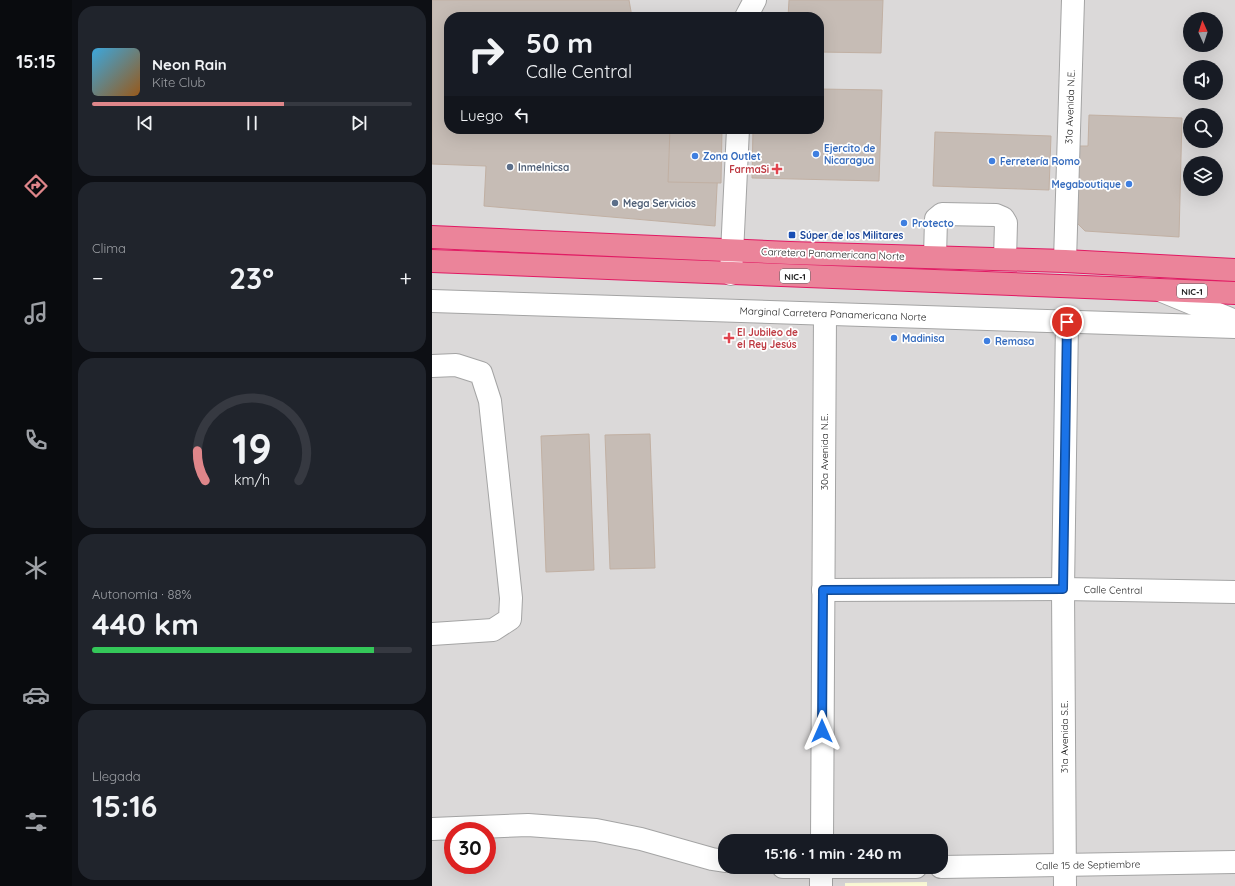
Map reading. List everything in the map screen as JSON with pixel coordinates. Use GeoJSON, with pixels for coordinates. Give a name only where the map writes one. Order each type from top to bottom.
{"type":"FeatureCollection","features":[{"type":"Feature","properties":{"kind":"highway","name":"Carretera Panamericana Norte"},"geometry":{"type":"LineString","coordinates":[[432,237],[731,249],[790,253],[1066,261],[1235,270]]}},
{"type":"Feature","properties":{"kind":"highway","name":"NIC-1"},"geometry":{"type":"LineString","coordinates":[[432,261],[1235,293]]}},
{"type":"Feature","properties":{"kind":"street"},"geometry":{"type":"LineString","coordinates":[[749,12],[755,0]]}},
{"type":"Feature","properties":{"kind":"street","name":"31a Avenida N.E."},"geometry":{"type":"LineString","coordinates":[[1066,261],[1073,0]]}},
{"type":"Feature","properties":{"kind":"street"},"geometry":{"type":"LineString","coordinates":[[731,274],[738,134]]}},
{"type":"Feature","properties":{"kind":"street"},"geometry":{"type":"LineString","coordinates":[[935,257],[936,220],[942,214],[996,214],[1003,218],[1006,223],[1005,259]]}},
{"type":"Feature","properties":{"kind":"street"},"geometry":{"type":"LineString","coordinates":[[1159,290],[1235,321]]}},
{"type":"Feature","properties":{"kind":"street","name":"Marginal Carretera Panamericana Norte"},"geometry":{"type":"LineString","coordinates":[[432,301],[1235,327]]}},
{"type":"Feature","properties":{"kind":"street","name":"30a Avenida N.E."},"geometry":{"type":"LineString","coordinates":[[822,834],[825,314]]}},
{"type":"Feature","properties":{"kind":"street"},"geometry":{"type":"LineString","coordinates":[[1063,589],[1067,322]]}},
{"type":"Feature","properties":{"kind":"street"},"geometry":{"type":"LineString","coordinates":[[432,366],[456,365],[481,373],[490,401],[511,598],[510,620],[493,630],[432,634]]}},
{"type":"Feature","properties":{"kind":"street","name":"Calle Central"},"geometry":{"type":"LineString","coordinates":[[823,590],[1063,589],[1235,592]]}},
{"type":"Feature","properties":{"kind":"street","name":"31a Avenida S.E."},"geometry":{"type":"LineString","coordinates":[[1063,589],[1065,876]]}},
{"type":"Feature","properties":{"kind":"street"},"geometry":{"type":"LineString","coordinates":[[432,829],[528,825],[596,830],[641,839],[718,860]]}},
{"type":"Feature","properties":{"kind":"street","name":"Calle 15 de Septiembre"},"geometry":{"type":"LineString","coordinates":[[948,868],[1065,876],[1235,862]]}},
{"type":"Feature","properties":{"kind":"street"},"geometry":{"type":"LineString","coordinates":[[821,874],[821,886]]}},
{"type":"Feature","properties":{"kind":"shaded area"},"geometry":{"type":"Polygon","coordinates":[[[432,0],[1235,0],[1235,886],[432,886],[432,0]]]}},
{"type":"Feature","properties":{"kind":"shaded area"},"geometry":{"type":"Polygon","coordinates":[[[927,882],[927,886],[845,886],[845,883],[927,882]]]}},
{"type":"Feature","properties":{"kind":"building"},"geometry":{"type":"Polygon","coordinates":[[[432,0],[629,0],[631,12],[444,12],[444,134],[720,134],[715,226],[484,206],[486,166],[432,164],[432,0]]]}},
{"type":"Feature","properties":{"kind":"building"},"geometry":{"type":"Polygon","coordinates":[[[789,0],[883,0],[881,53],[824,52],[824,12],[788,12],[789,0]]]}},
{"type":"Feature","properties":{"kind":"building","name":"Ejercito de Nicaragua"},"geometry":{"type":"Polygon","coordinates":[[[824,89],[882,90],[879,181],[752,178],[753,134],[824,134],[824,89]]]}},
{"type":"Feature","properties":{"kind":"building","name":"Megaboutique"},"geometry":{"type":"Polygon","coordinates":[[[1089,115],[1182,118],[1179,237],[1085,231],[1076,222],[1078,146],[1088,146],[1089,115]]]}},
{"type":"Feature","properties":{"kind":"building","name":"Ferretería Romo"},"geometry":{"type":"Polygon","coordinates":[[[935,132],[1051,136],[1049,190],[933,186],[935,132]]]}},
{"type":"Feature","properties":{"kind":"building","name":"Zona Outlet"},"geometry":{"type":"Polygon","coordinates":[[[670,134],[722,134],[721,183],[668,182],[670,134]]]}},
{"type":"Feature","properties":{"kind":"building"},"geometry":{"type":"Polygon","coordinates":[[[589,434],[594,570],[546,572],[541,436],[589,434]]]}},
{"type":"Feature","properties":{"kind":"building"},"geometry":{"type":"Polygon","coordinates":[[[650,434],[655,568],[610,569],[605,435],[650,434]]]}},
{"type":"Feature","properties":{"kind":"place","name":"Ejercito de Nicaragua"},"geometry":{"type":"Point","coordinates":[816,154]}},
{"type":"Feature","properties":{"kind":"place","name":"Zona Outlet"},"geometry":{"type":"Point","coordinates":[695,156]}},
{"type":"Feature","properties":{"kind":"place","name":"Ferretería Romo"},"geometry":{"type":"Point","coordinates":[992,161]}},
{"type":"Feature","properties":{"kind":"place","name":"Inmelnicsa"},"geometry":{"type":"Point","coordinates":[510,167]}},
{"type":"Feature","properties":{"kind":"place","name":"FarmaSi"},"geometry":{"type":"Point","coordinates":[777,169]}},
{"type":"Feature","properties":{"kind":"place","name":"Megaboutique"},"geometry":{"type":"Point","coordinates":[1129,184]}},
{"type":"Feature","properties":{"kind":"place","name":"Mega Servicios"},"geometry":{"type":"Point","coordinates":[615,203]}},
{"type":"Feature","properties":{"kind":"place","name":"Protecto"},"geometry":{"type":"Point","coordinates":[904,223]}},
{"type":"Feature","properties":{"kind":"place","name":"Súper de los Militares"},"geometry":{"type":"Point","coordinates":[792,235]}},
{"type":"Feature","properties":{"kind":"place","name":"El Jubileo de el Rey Jesús"},"geometry":{"type":"Point","coordinates":[729,338]}},
{"type":"Feature","properties":{"kind":"place","name":"Madinisa"},"geometry":{"type":"Point","coordinates":[894,338]}},
{"type":"Feature","properties":{"kind":"place","name":"Remasa"},"geometry":{"type":"Point","coordinates":[987,341]}},
{"type":"Feature","properties":{"kind":"route"},"geometry":{"type":"LineString","coordinates":[[822,731],[823,590],[1063,589],[1067,322]]}}]}
